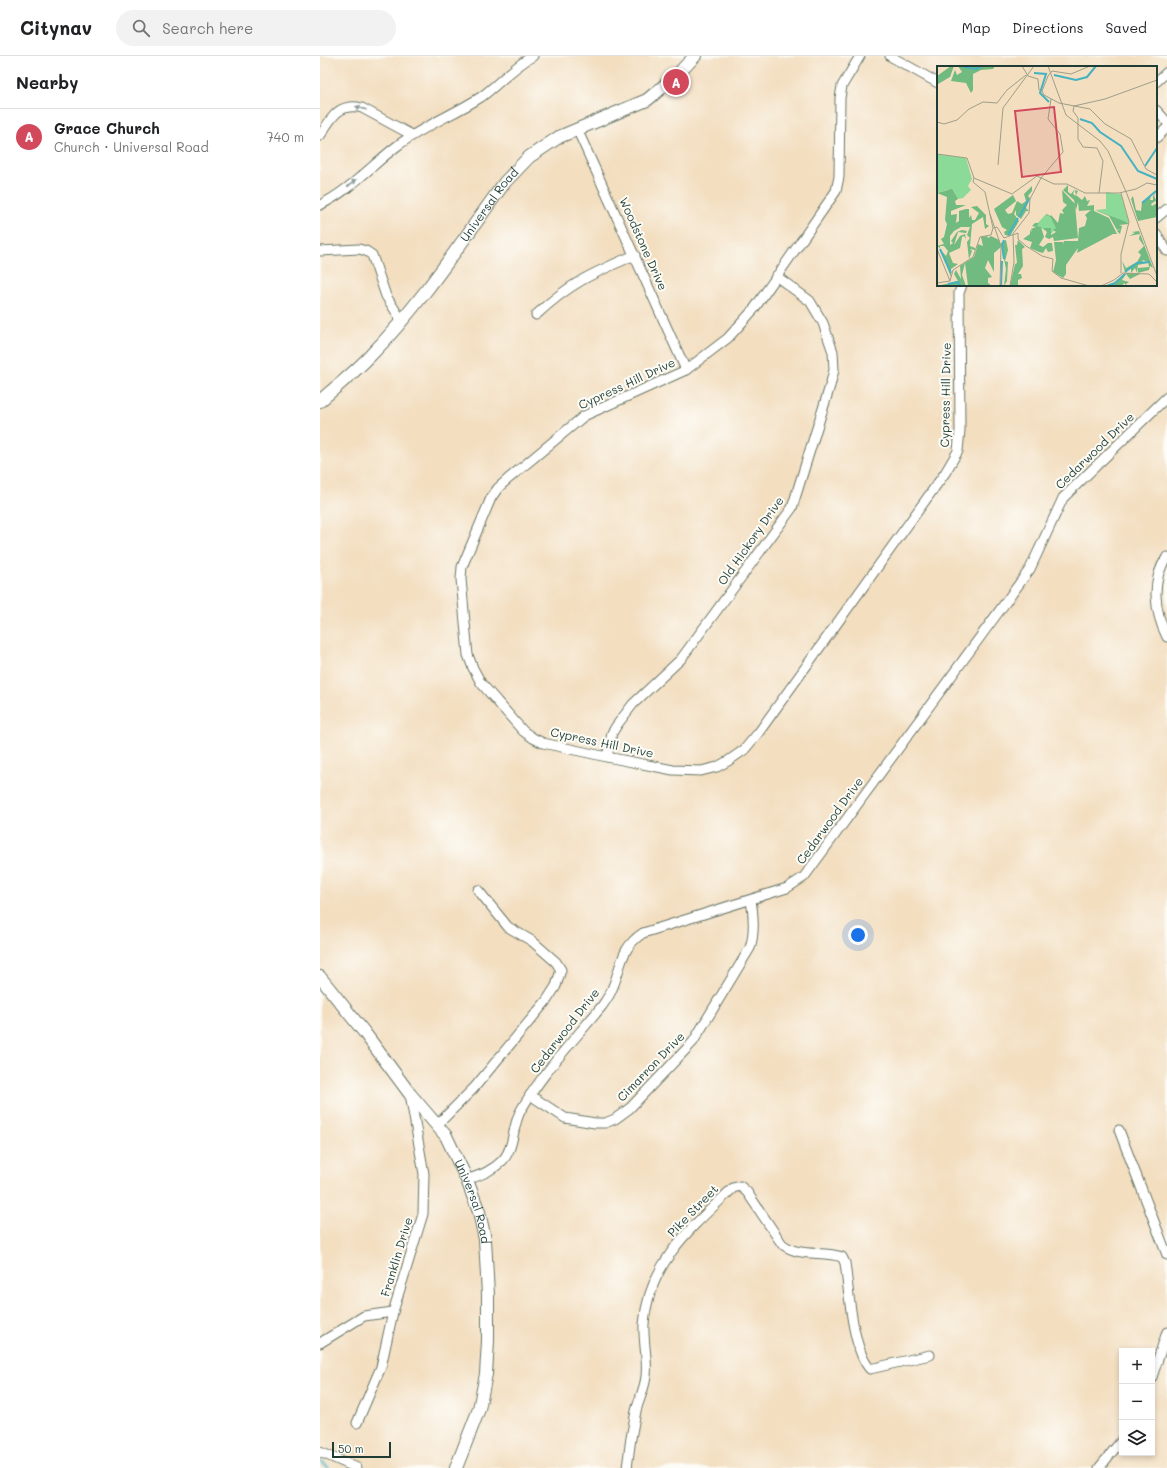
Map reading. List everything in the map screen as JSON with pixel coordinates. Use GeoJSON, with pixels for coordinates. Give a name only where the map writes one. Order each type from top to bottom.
{"type":"FeatureCollection","features":[{"type":"Feature","properties":{"kind":"street"},"geometry":{"type":"LineString","coordinates":[[320,205],[338,194],[412,135],[441,121],[482,96],[513,69],[533,56]]}},
{"type":"Feature","properties":{"kind":"street","name":"Universal Road"},"geometry":{"type":"LineString","coordinates":[[320,400],[370,357],[402,321],[505,182],[519,166],[544,147],[577,129],[647,100],[677,75],[695,56]]}},
{"type":"Feature","properties":{"kind":"street","name":"Cypress Hill Drive"},"geometry":{"type":"LineString","coordinates":[[860,56],[842,86],[840,98],[839,177],[836,191],[754,309],[728,338],[686,370],[584,416],[508,479],[498,488],[491,498],[462,567],[461,578],[468,655],[482,683],[523,731],[543,743],[673,770],[701,771],[717,767],[744,750],[759,732],[945,473],[958,451],[960,430],[959,293],[962,286]]}},
{"type":"Feature","properties":{"kind":"street"},"geometry":{"type":"LineString","coordinates":[[890,56],[937,82]]}},
{"type":"Feature","properties":{"kind":"street"},"geometry":{"type":"LineString","coordinates":[[1157,81],[1167,72]]}},
{"type":"Feature","properties":{"kind":"street"},"geometry":{"type":"LineString","coordinates":[[320,136],[336,112],[348,106],[362,108],[412,135]]}},
{"type":"Feature","properties":{"kind":"street"},"geometry":{"type":"LineString","coordinates":[[1157,111],[1167,122]]}},
{"type":"Feature","properties":{"kind":"street"},"geometry":{"type":"LineString","coordinates":[[395,127],[397,146]]}},
{"type":"Feature","properties":{"kind":"street"},"geometry":{"type":"LineString","coordinates":[[1157,137],[1167,128]]}},
{"type":"Feature","properties":{"kind":"street","name":"Woodstone Drive"},"geometry":{"type":"LineString","coordinates":[[577,129],[686,370]]}},
{"type":"Feature","properties":{"kind":"street"},"geometry":{"type":"LineString","coordinates":[[1157,217],[1167,210]]}},
{"type":"Feature","properties":{"kind":"street"},"geometry":{"type":"LineString","coordinates":[[1157,235],[1167,251]]}},
{"type":"Feature","properties":{"kind":"street"},"geometry":{"type":"LineString","coordinates":[[320,251],[359,249],[366,251],[372,256],[386,296],[402,321]]}},
{"type":"Feature","properties":{"kind":"street"},"geometry":{"type":"LineString","coordinates":[[536,315],[556,296],[572,285],[589,275],[635,255]]}},
{"type":"Feature","properties":{"kind":"street","name":"Old Hickory Drive"},"geometry":{"type":"LineString","coordinates":[[607,757],[612,733],[617,725],[633,704],[681,659],[792,508],[830,386],[834,370],[834,352],[829,337],[810,301],[776,276]]}},
{"type":"Feature","properties":{"kind":"street","name":"Cedarwood Drive"},"geometry":{"type":"LineString","coordinates":[[467,1180],[492,1170],[503,1160],[509,1150],[515,1121],[530,1095],[602,1006],[612,990],[623,956],[630,943],[643,933],[787,888],[804,877],[1030,569],[1063,498],[1167,397]]}},
{"type":"Feature","properties":{"kind":"street"},"geometry":{"type":"LineString","coordinates":[[1167,557],[1157,580],[1155,596],[1162,626],[1167,637]]}},
{"type":"Feature","properties":{"kind":"street"},"geometry":{"type":"LineString","coordinates":[[437,1125],[474,1088],[546,1000],[556,986],[561,970],[556,962],[532,941],[508,926],[478,890]]}},
{"type":"Feature","properties":{"kind":"street","name":"Cimarron Drive"},"geometry":{"type":"LineString","coordinates":[[530,1095],[565,1118],[595,1123],[605,1123],[615,1119],[630,1108],[693,1042],[750,948],[754,928],[751,900]]}},
{"type":"Feature","properties":{"kind":"street","name":"Universal Road"},"geometry":{"type":"LineString","coordinates":[[320,977],[364,1032],[410,1094],[446,1136],[467,1180],[478,1212],[485,1238],[488,1295],[486,1374],[479,1409],[456,1468]]}},
{"type":"Feature","properties":{"kind":"street","name":"Franklin Drive"},"geometry":{"type":"LineString","coordinates":[[357,1423],[381,1367],[393,1312],[423,1214],[425,1195],[424,1174],[410,1094]]}},
{"type":"Feature","properties":{"kind":"street"},"geometry":{"type":"LineString","coordinates":[[1119,1130],[1167,1255]]}},
{"type":"Feature","properties":{"kind":"street","name":"Pike Street"},"geometry":{"type":"LineString","coordinates":[[627,1468],[636,1410],[646,1377],[644,1325],[652,1287],[660,1267],[670,1252],[692,1227],[733,1188],[740,1186],[747,1192],[782,1244],[790,1250],[811,1254],[833,1254],[842,1257],[845,1263],[858,1346],[865,1364],[870,1369],[930,1355]]}},
{"type":"Feature","properties":{"kind":"street"},"geometry":{"type":"LineString","coordinates":[[320,1343],[364,1316],[393,1312]]}},
{"type":"Feature","properties":{"kind":"street"},"geometry":{"type":"LineString","coordinates":[[1155,1368],[1167,1332]]}},
{"type":"Feature","properties":{"kind":"street"},"geometry":{"type":"LineString","coordinates":[[1099,1468],[1119,1444]]}},
{"type":"Feature","properties":{"kind":"street"},"geometry":{"type":"LineString","coordinates":[[320,1452],[357,1468]]}},
{"type":"Feature","properties":{"kind":"waterway"},"geometry":{"type":"LineString","coordinates":[[320,1461],[329,1468]]}},
{"type":"Feature","properties":{"kind":"place","name":"Grace Church"},"geometry":{"type":"Point","coordinates":[676,82]}}]}
